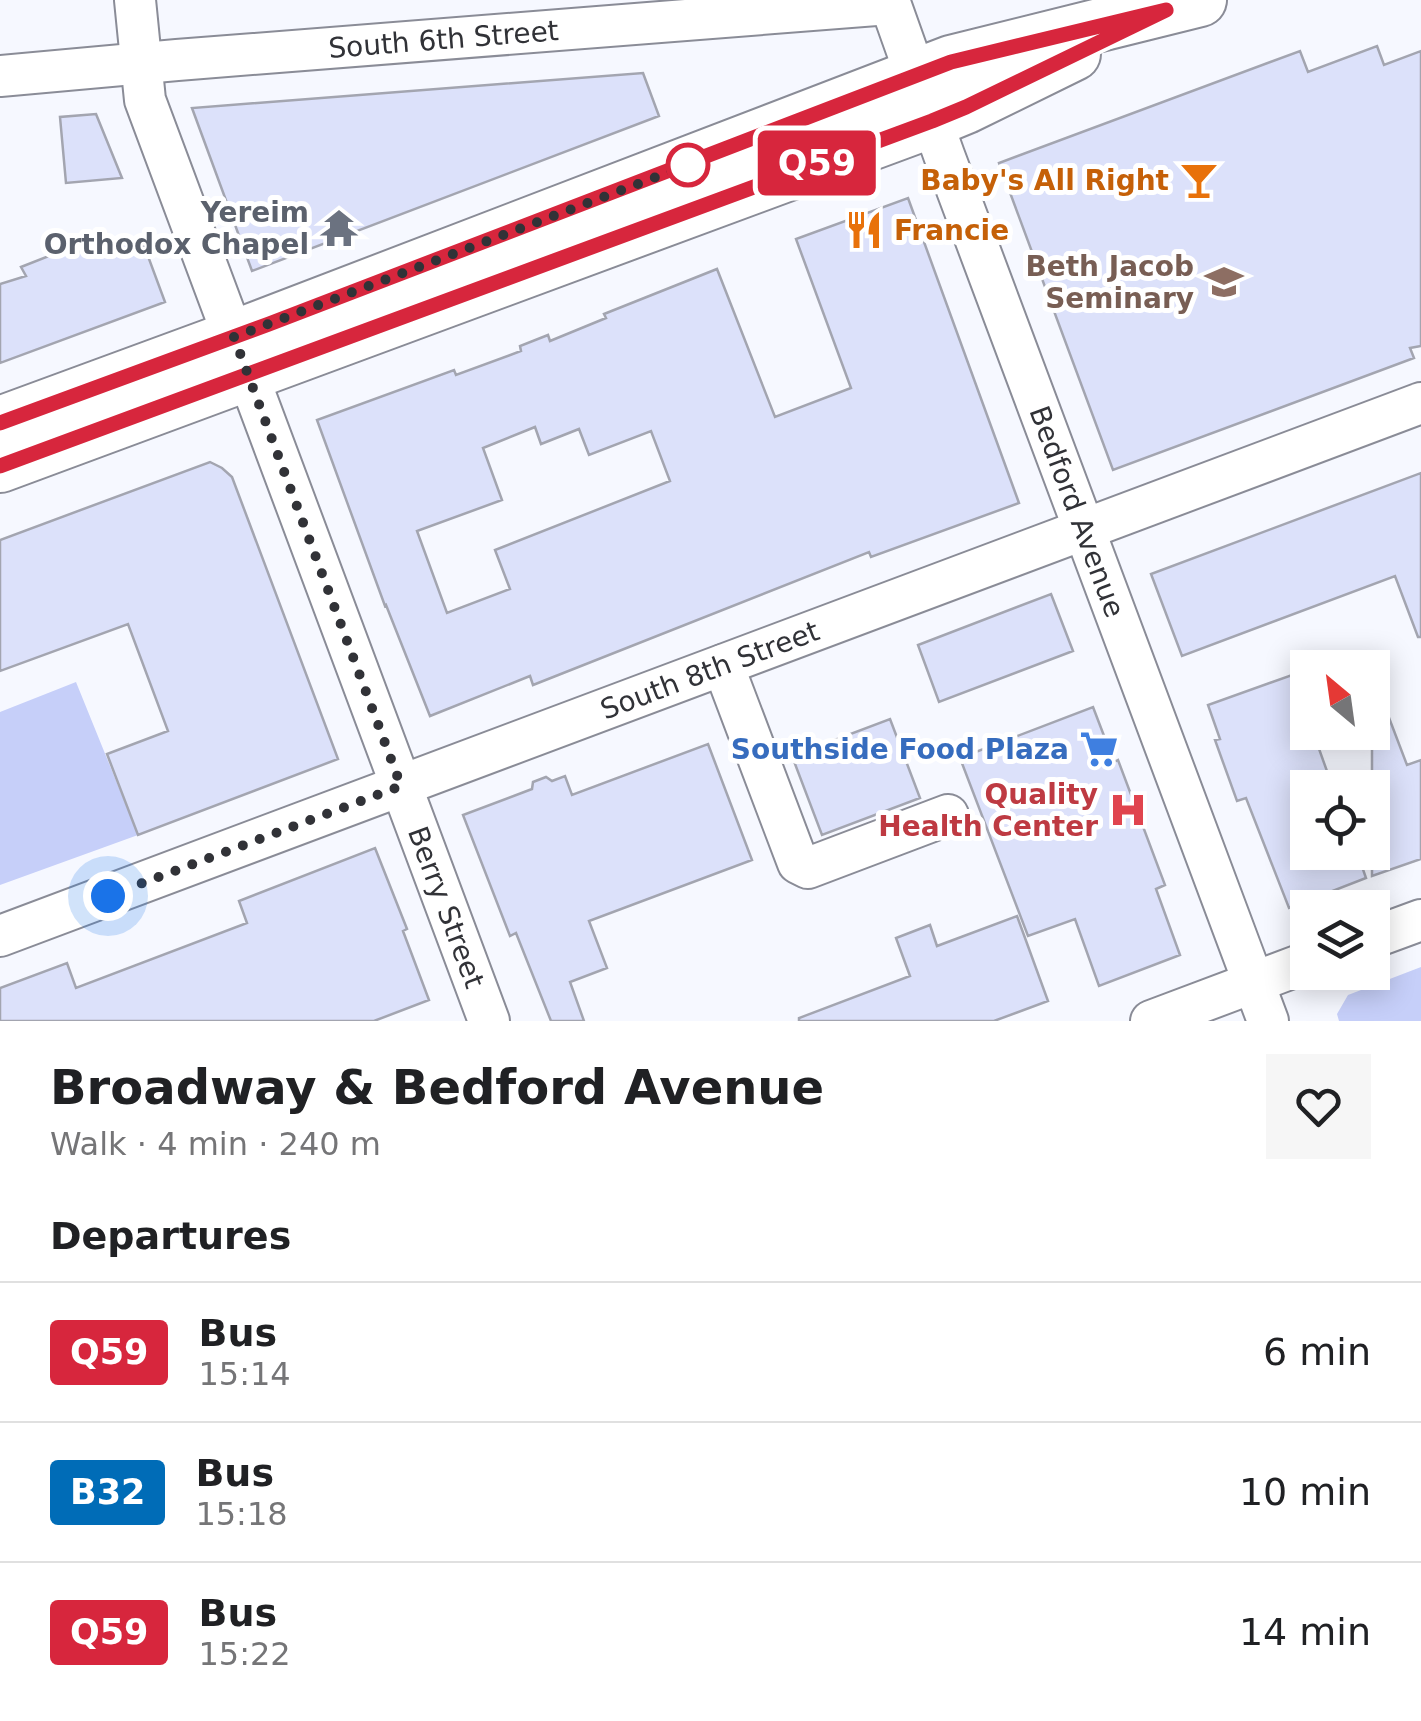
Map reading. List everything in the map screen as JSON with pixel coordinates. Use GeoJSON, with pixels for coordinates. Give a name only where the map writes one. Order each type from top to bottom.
{"type":"FeatureCollection","features":[{"type":"Feature","properties":{"kind":"main road"},"geometry":{"type":"LineString","coordinates":[[0,466],[240,356],[924,98],[966,107],[1183,5]]}},
{"type":"Feature","properties":{"kind":"main road"},"geometry":{"type":"LineString","coordinates":[[0,423],[240,356]]}},
{"type":"Feature","properties":{"kind":"street","name":"Berry Street"},"geometry":{"type":"LineString","coordinates":[[134,0],[146,100],[489,1021]]}},
{"type":"Feature","properties":{"kind":"street","name":"South 6th Street"},"geometry":{"type":"LineString","coordinates":[[0,76],[889,2]]}},
{"type":"Feature","properties":{"kind":"street","name":"Bedford Avenue"},"geometry":{"type":"LineString","coordinates":[[889,2],[1268,1021]]}},
{"type":"Feature","properties":{"kind":"street","name":"South 8th Street"},"geometry":{"type":"LineString","coordinates":[[0,936],[1421,404]]}},
{"type":"Feature","properties":{"kind":"street"},"geometry":{"type":"LineString","coordinates":[[723,665],[798,864],[808,868],[948,815]]}},
{"type":"Feature","properties":{"kind":"street"},"geometry":{"type":"LineString","coordinates":[[1390,931],[1421,920]]}},
{"type":"Feature","properties":{"kind":"street"},"geometry":{"type":"LineString","coordinates":[[1151,1021],[1290,969]]}},
{"type":"Feature","properties":{"kind":"shaded area"},"geometry":{"type":"Polygon","coordinates":[[[76,682],[138,835],[0,885],[0,712],[76,682]]]}},
{"type":"Feature","properties":{"kind":"shaded area"},"geometry":{"type":"Polygon","coordinates":[[[1421,967],[1421,1021],[1339,1021],[1337,1014],[1348,995],[1361,990],[1390,990],[1390,979],[1421,967]]]}},
{"type":"Feature","properties":{"kind":"building"},"geometry":{"type":"Polygon","coordinates":[[[1377,46],[1384,65],[1421,51],[1421,346],[1410,348],[1414,358],[1113,470],[999,163],[1300,51],[1308,72],[1377,46]]]}},
{"type":"Feature","properties":{"kind":"building"},"geometry":{"type":"Polygon","coordinates":[[[643,73],[659,116],[252,271],[192,108],[643,73]]]}},
{"type":"Feature","properties":{"kind":"building"},"geometry":{"type":"Polygon","coordinates":[[[96,114],[122,178],[66,183],[60,117],[96,114]]]}},
{"type":"Feature","properties":{"kind":"building"},"geometry":{"type":"Polygon","coordinates":[[[908,198],[1019,503],[871,557],[869,552],[533,685],[530,676],[430,716],[317,420],[454,370],[456,375],[521,351],[520,346],[548,335],[550,341],[606,318],[604,314],[717,269],[775,417],[851,388],[796,239],[908,198]],[[535,427],[483,448],[502,500],[417,531],[447,613],[510,589],[495,550],[670,481],[651,431],[589,455],[579,429],[541,444],[535,427]]]}},
{"type":"Feature","properties":{"kind":"building"},"geometry":{"type":"Polygon","coordinates":[[[142,240],[165,302],[0,363],[0,284],[26,276],[21,267],[59,252],[60,255],[142,240]]]}},
{"type":"Feature","properties":{"kind":"building"},"geometry":{"type":"Polygon","coordinates":[[[210,462],[232,477],[338,759],[138,835],[107,754],[168,731],[128,624],[0,671],[0,540],[210,462]]]}},
{"type":"Feature","properties":{"kind":"building"},"geometry":{"type":"Polygon","coordinates":[[[1421,473],[1421,637],[1395,576],[1182,656],[1151,574],[1421,473]]]}},
{"type":"Feature","properties":{"kind":"building"},"geometry":{"type":"Polygon","coordinates":[[[1051,594],[1073,651],[939,702],[918,645],[1051,594]]]}},
{"type":"Feature","properties":{"kind":"building"},"geometry":{"type":"Polygon","coordinates":[[[1290,676],[1290,750],[1319,750],[1327,770],[1290,770],[1290,870],[1363,870],[1366,878],[1335,890],[1290,890],[1289,908],[1246,798],[1237,801],[1215,740],[1220,739],[1208,705],[1290,676]]]}},
{"type":"Feature","properties":{"kind":"building"},"geometry":{"type":"Polygon","coordinates":[[[1093,707],[1114,762],[1118,760],[1165,885],[1156,889],[1180,955],[1099,986],[1075,919],[1028,936],[960,758],[1093,707]]]}},
{"type":"Feature","properties":{"kind":"building"},"geometry":{"type":"Polygon","coordinates":[[[890,719],[920,798],[822,835],[792,756],[890,719]]]}},
{"type":"Feature","properties":{"kind":"building"},"geometry":{"type":"Polygon","coordinates":[[[1390,720],[1407,765],[1421,760],[1421,859],[1390,870],[1390,770],[1372,770],[1372,750],[1390,750],[1390,720]]]}},
{"type":"Feature","properties":{"kind":"building"},"geometry":{"type":"Polygon","coordinates":[[[708,744],[752,860],[589,921],[607,968],[570,982],[584,1021],[551,1021],[516,933],[510,936],[463,815],[532,789],[533,782],[546,777],[552,781],[565,776],[572,795],[708,744]]]}},
{"type":"Feature","properties":{"kind":"building"},"geometry":{"type":"Polygon","coordinates":[[[375,848],[407,929],[403,931],[429,1000],[374,1021],[0,1021],[0,988],[67,963],[76,988],[247,923],[239,901],[375,848]]]}},
{"type":"Feature","properties":{"kind":"building"},"geometry":{"type":"Polygon","coordinates":[[[1017,916],[1048,1001],[994,1021],[799,1021],[910,976],[896,938],[930,925],[937,946],[1017,916]]]}},
{"type":"Feature","properties":{"kind":"bus line","name":"Q59"},"geometry":{"type":"LineString","coordinates":[[0,423],[951,62],[1166,10],[932,121],[0,466]]}},
{"type":"Feature","properties":{"kind":"place","name":"Baby's All Right"},"geometry":{"type":"Point","coordinates":[1199,180]}},
{"type":"Feature","properties":{"kind":"place","name":"Yereim Orthodox Chapel"},"geometry":{"type":"Point","coordinates":[339,228]}},
{"type":"Feature","properties":{"kind":"place","name":"Francie"},"geometry":{"type":"Point","coordinates":[864,230]}},
{"type":"Feature","properties":{"kind":"place","name":"Beth Jacob Seminary"},"geometry":{"type":"Point","coordinates":[1224,282]}},
{"type":"Feature","properties":{"kind":"place","name":"Southside Food Plaza"},"geometry":{"type":"Point","coordinates":[1099,749]}},
{"type":"Feature","properties":{"kind":"place","name":"Quality Health Center"},"geometry":{"type":"Point","coordinates":[1128,810]}},
{"type":"Feature","properties":{"kind":"route"},"geometry":{"type":"LineString","coordinates":[[108,896],[401,786],[234,337],[688,165]]}}]}
